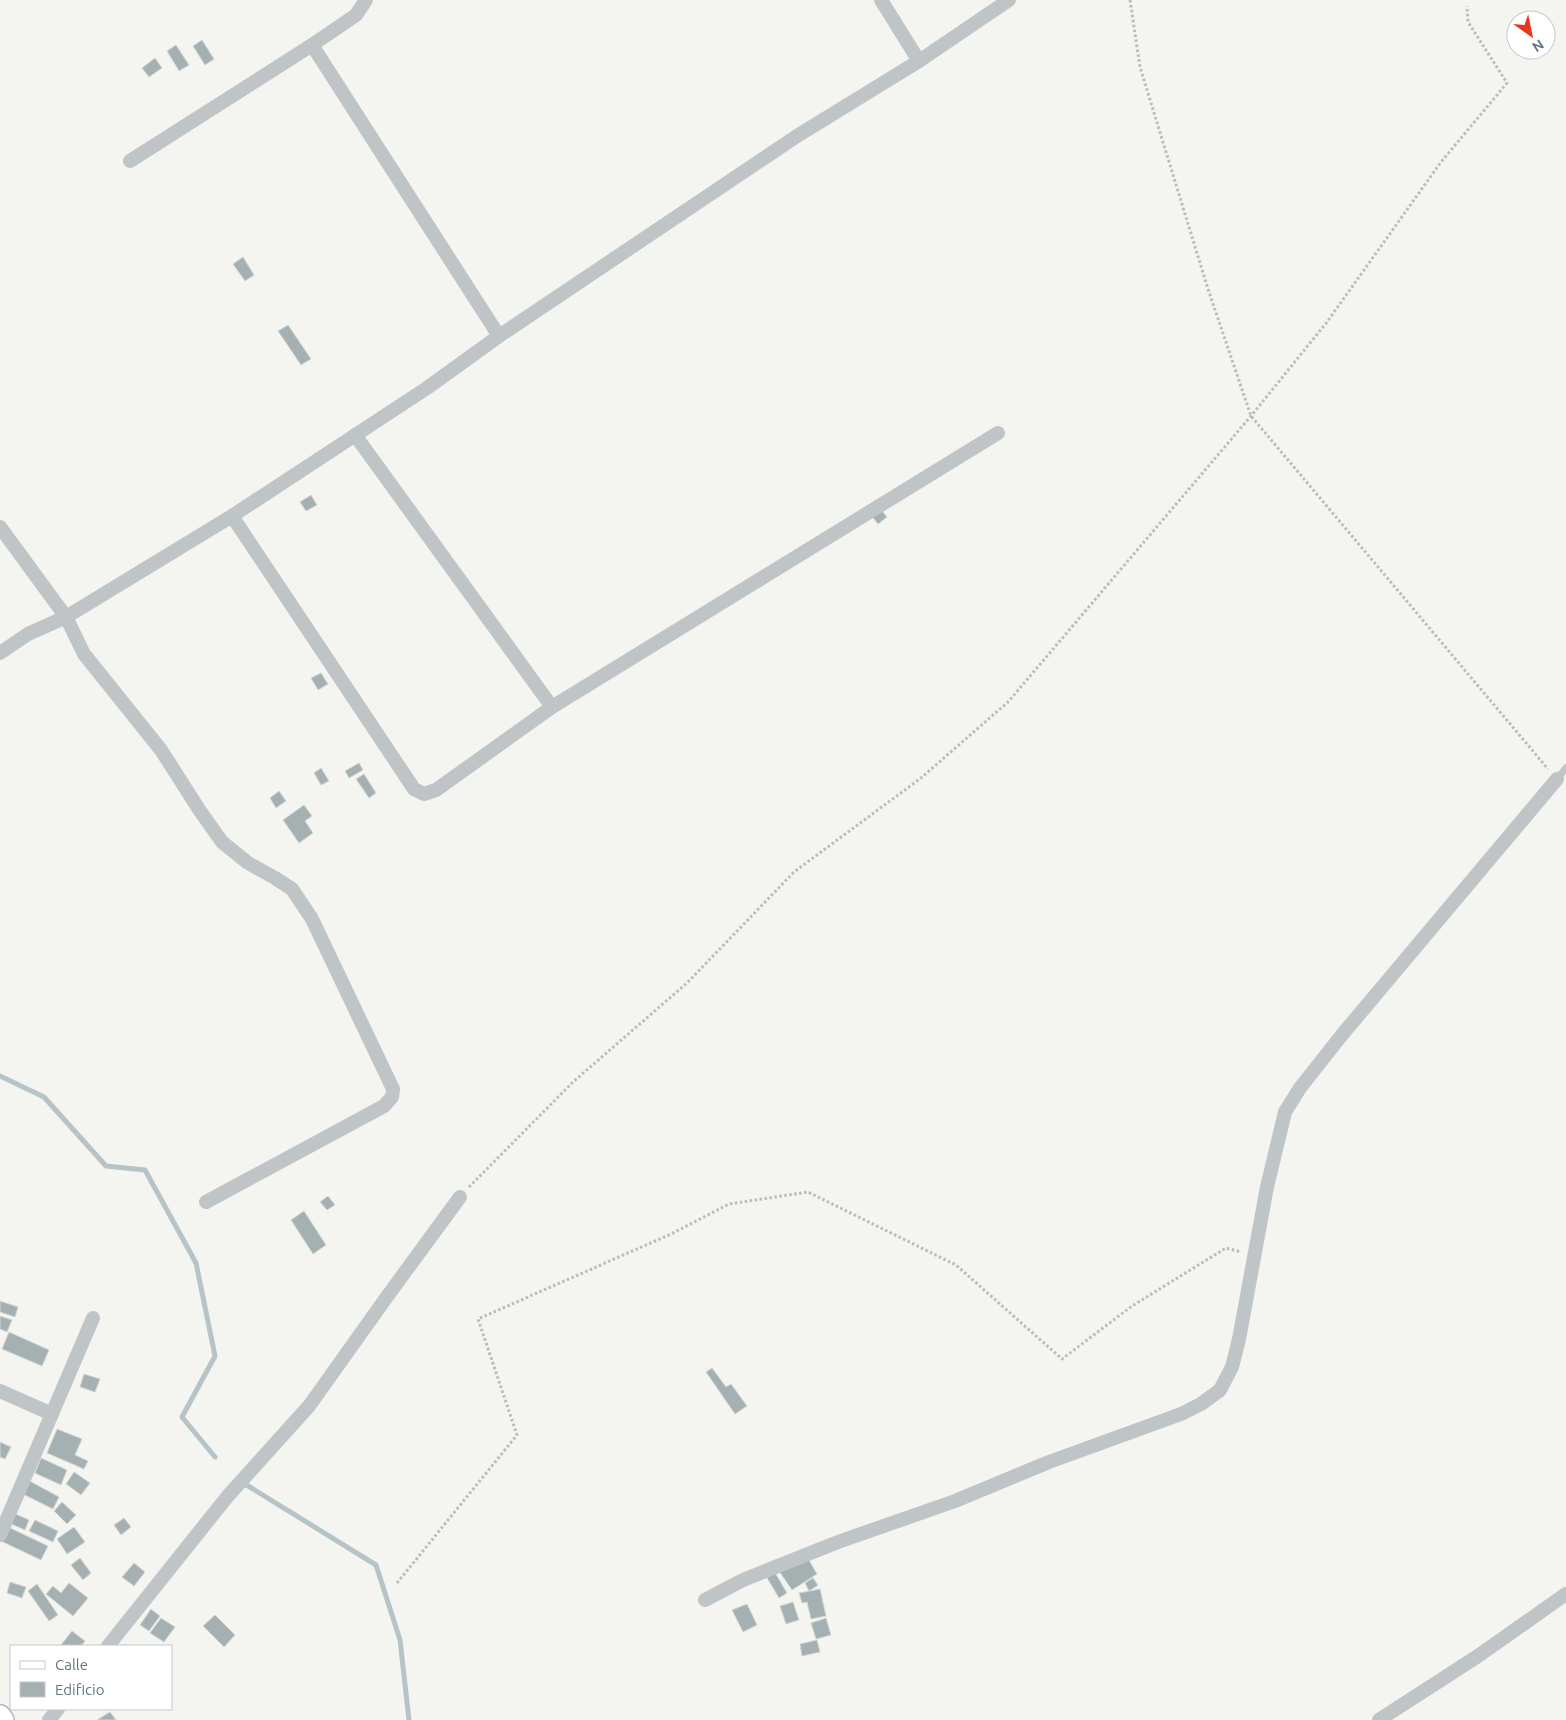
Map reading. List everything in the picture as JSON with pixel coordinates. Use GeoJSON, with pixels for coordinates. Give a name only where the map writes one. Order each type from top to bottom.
{"type":"FeatureCollection","features":[{"type":"Feature","properties":{"kind":"main road"},"geometry":{"type":"LineString","coordinates":[[0,1716],[3,1720]]}},
{"type":"Feature","properties":{"kind":"street"},"geometry":{"type":"LineString","coordinates":[[130,161],[356,15],[366,0]]}},
{"type":"Feature","properties":{"kind":"street"},"geometry":{"type":"LineString","coordinates":[[881,0],[918,61]]}},
{"type":"Feature","properties":{"kind":"street"},"geometry":{"type":"LineString","coordinates":[[0,653],[28,634],[66,618],[232,516],[427,388],[500,336],[789,142],[918,61],[1009,0]]}},
{"type":"Feature","properties":{"kind":"street"},"geometry":{"type":"LineString","coordinates":[[312,45],[500,336]]}},
{"type":"Feature","properties":{"kind":"street"},"geometry":{"type":"LineString","coordinates":[[232,516],[414,789],[424,794],[436,790],[552,707],[998,433]]}},
{"type":"Feature","properties":{"kind":"street"},"geometry":{"type":"LineString","coordinates":[[355,435],[552,707]]}},
{"type":"Feature","properties":{"kind":"street"},"geometry":{"type":"LineString","coordinates":[[0,527],[66,618],[84,654],[161,750],[222,842],[248,863],[292,889],[312,919],[393,1089],[392,1097],[384,1106],[206,1202]]}},
{"type":"Feature","properties":{"kind":"street"},"geometry":{"type":"LineString","coordinates":[[706,1600],[744,1580],[838,1542],[955,1501],[1049,1462],[1181,1414],[1201,1404],[1220,1390],[1232,1367],[1239,1339],[1267,1187],[1285,1112],[1300,1088],[1341,1036],[1557,779]]}},
{"type":"Feature","properties":{"kind":"street"},"geometry":{"type":"LineString","coordinates":[[109,1645],[227,1497],[309,1406],[460,1197]]}},
{"type":"Feature","properties":{"kind":"street"},"geometry":{"type":"LineString","coordinates":[[0,1535],[92,1318]]}},
{"type":"Feature","properties":{"kind":"street"},"geometry":{"type":"LineString","coordinates":[[0,1391],[52,1414]]}},
{"type":"Feature","properties":{"kind":"street"},"geometry":{"type":"LineString","coordinates":[[1379,1720],[1478,1656],[1566,1594]]}},
{"type":"Feature","properties":{"kind":"street"},"geometry":{"type":"LineString","coordinates":[[49,1720],[57,1710]]}},
{"type":"Feature","properties":{"kind":"lane"},"geometry":{"type":"LineString","coordinates":[[1557,779],[1566,768]]}},
{"type":"Feature","properties":{"kind":"path"},"geometry":{"type":"LineString","coordinates":[[1130,0],[1140,67],[1208,289],[1251,416],[1557,779]]}},
{"type":"Feature","properties":{"kind":"path"},"geometry":{"type":"LineString","coordinates":[[460,1197],[573,1082],[687,982],[794,872],[921,778],[1008,702],[1251,416],[1327,322],[1441,162],[1507,83],[1468,22],[1467,6]]}},
{"type":"Feature","properties":{"kind":"path"},"geometry":{"type":"LineString","coordinates":[[397,1583],[517,1435],[478,1319],[670,1234],[729,1204],[808,1192],[956,1264],[1062,1360],[1132,1306],[1226,1248],[1254,1255]]}},
{"type":"Feature","properties":{"kind":"building"},"geometry":{"type":"Polygon","coordinates":[[[202,40],[214,59],[205,65],[193,46],[202,40]]]}},
{"type":"Feature","properties":{"kind":"building"},"geometry":{"type":"Polygon","coordinates":[[[176,45],[189,65],[179,71],[167,51],[176,45]]]}},
{"type":"Feature","properties":{"kind":"building"},"geometry":{"type":"Polygon","coordinates":[[[155,58],[162,68],[149,77],[142,68],[155,58]]]}},
{"type":"Feature","properties":{"kind":"building"},"geometry":{"type":"Polygon","coordinates":[[[243,257],[254,275],[245,281],[233,264],[243,257]]]}},
{"type":"Feature","properties":{"kind":"building"},"geometry":{"type":"Polygon","coordinates":[[[288,325],[311,359],[301,365],[278,331],[288,325]]]}},
{"type":"Feature","properties":{"kind":"building"},"geometry":{"type":"Polygon","coordinates":[[[311,495],[317,505],[306,511],[300,502],[311,495]]]}},
{"type":"Feature","properties":{"kind":"building"},"geometry":{"type":"Polygon","coordinates":[[[879,507],[887,517],[878,524],[870,514],[879,507]]]}},
{"type":"Feature","properties":{"kind":"building"},"geometry":{"type":"Polygon","coordinates":[[[321,673],[328,684],[318,690],[311,678],[321,673]]]}},
{"type":"Feature","properties":{"kind":"building"},"geometry":{"type":"Polygon","coordinates":[[[359,763],[363,770],[349,778],[345,771],[359,763]]]}},
{"type":"Feature","properties":{"kind":"building"},"geometry":{"type":"Polygon","coordinates":[[[321,768],[329,781],[321,785],[314,773],[321,768]]]}},
{"type":"Feature","properties":{"kind":"building"},"geometry":{"type":"Polygon","coordinates":[[[364,774],[376,793],[369,798],[356,779],[364,774]]]}},
{"type":"Feature","properties":{"kind":"building"},"geometry":{"type":"Polygon","coordinates":[[[279,791],[286,801],[276,808],[270,798],[279,791]]]}},
{"type":"Feature","properties":{"kind":"building"},"geometry":{"type":"Polygon","coordinates":[[[304,805],[312,816],[305,821],[313,833],[299,843],[283,820],[304,805]]]}},
{"type":"Feature","properties":{"kind":"building"},"geometry":{"type":"Polygon","coordinates":[[[328,1196],[335,1205],[327,1210],[320,1202],[328,1196]]]}},
{"type":"Feature","properties":{"kind":"building"},"geometry":{"type":"Polygon","coordinates":[[[304,1211],[326,1245],[313,1254],[291,1220],[304,1211]]]}},
{"type":"Feature","properties":{"kind":"building"},"geometry":{"type":"Polygon","coordinates":[[[0,1301],[18,1307],[15,1317],[0,1312],[0,1301]]]}},
{"type":"Feature","properties":{"kind":"building"},"geometry":{"type":"Polygon","coordinates":[[[0,1316],[12,1320],[7,1332],[0,1329],[0,1316]]]}},
{"type":"Feature","properties":{"kind":"building"},"geometry":{"type":"Polygon","coordinates":[[[9,1332],[49,1350],[42,1366],[2,1349],[9,1332]]]}},
{"type":"Feature","properties":{"kind":"building"},"geometry":{"type":"Polygon","coordinates":[[[712,1368],[726,1387],[731,1384],[747,1406],[735,1414],[706,1372],[712,1368]]]}},
{"type":"Feature","properties":{"kind":"building"},"geometry":{"type":"Polygon","coordinates":[[[84,1374],[100,1379],[95,1392],[80,1387],[84,1374]]]}},
{"type":"Feature","properties":{"kind":"building"},"geometry":{"type":"Polygon","coordinates":[[[57,1429],[82,1439],[75,1455],[88,1461],[84,1469],[47,1453],[57,1429]]]}},
{"type":"Feature","properties":{"kind":"building"},"geometry":{"type":"Polygon","coordinates":[[[0,1442],[11,1447],[5,1459],[0,1457],[0,1442]]]}},
{"type":"Feature","properties":{"kind":"building"},"geometry":{"type":"Polygon","coordinates":[[[41,1458],[67,1470],[61,1485],[35,1473],[41,1458]]]}},
{"type":"Feature","properties":{"kind":"building"},"geometry":{"type":"Polygon","coordinates":[[[74,1472],[90,1483],[81,1495],[66,1484],[74,1472]]]}},
{"type":"Feature","properties":{"kind":"building"},"geometry":{"type":"Polygon","coordinates":[[[26,1479],[59,1497],[53,1509],[19,1492],[26,1479]]]}},
{"type":"Feature","properties":{"kind":"building"},"geometry":{"type":"Polygon","coordinates":[[[62,1502],[76,1515],[67,1524],[54,1511],[62,1502]]]}},
{"type":"Feature","properties":{"kind":"building"},"geometry":{"type":"Polygon","coordinates":[[[11,1512],[29,1520],[25,1530],[7,1522],[11,1512]]]}},
{"type":"Feature","properties":{"kind":"building"},"geometry":{"type":"Polygon","coordinates":[[[124,1518],[131,1527],[121,1535],[114,1525],[124,1518]]]}},
{"type":"Feature","properties":{"kind":"building"},"geometry":{"type":"Polygon","coordinates":[[[35,1520],[58,1531],[53,1542],[29,1531],[35,1520]]]}},
{"type":"Feature","properties":{"kind":"building"},"geometry":{"type":"Polygon","coordinates":[[[8,1527],[48,1546],[41,1560],[1,1541],[8,1527]]]}},
{"type":"Feature","properties":{"kind":"building"},"geometry":{"type":"Polygon","coordinates":[[[74,1527],[85,1542],[67,1554],[57,1539],[74,1527]]]}},
{"type":"Feature","properties":{"kind":"building"},"geometry":{"type":"Polygon","coordinates":[[[807,1557],[817,1574],[792,1590],[779,1571],[807,1557]]]}},
{"type":"Feature","properties":{"kind":"building"},"geometry":{"type":"Polygon","coordinates":[[[80,1558],[91,1573],[83,1580],[71,1565],[80,1558]]]}},
{"type":"Feature","properties":{"kind":"building"},"geometry":{"type":"Polygon","coordinates":[[[134,1563],[145,1572],[134,1586],[122,1577],[134,1563]]]}},
{"type":"Feature","properties":{"kind":"building"},"geometry":{"type":"Polygon","coordinates":[[[774,1571],[787,1593],[779,1598],[766,1576],[774,1571]]]}},
{"type":"Feature","properties":{"kind":"building"},"geometry":{"type":"Polygon","coordinates":[[[813,1578],[818,1585],[809,1591],[805,1583],[813,1578]]]}},
{"type":"Feature","properties":{"kind":"building"},"geometry":{"type":"Polygon","coordinates":[[[10,1582],[26,1587],[22,1598],[7,1593],[10,1582]]]}},
{"type":"Feature","properties":{"kind":"building"},"geometry":{"type":"Polygon","coordinates":[[[69,1583],[88,1598],[73,1616],[46,1594],[53,1586],[61,1593],[69,1583]]]}},
{"type":"Feature","properties":{"kind":"building"},"geometry":{"type":"Polygon","coordinates":[[[37,1584],[58,1615],[49,1621],[28,1591],[37,1584]]]}},
{"type":"Feature","properties":{"kind":"building"},"geometry":{"type":"Polygon","coordinates":[[[820,1589],[826,1616],[811,1619],[807,1602],[802,1603],[799,1593],[820,1589]]]}},
{"type":"Feature","properties":{"kind":"building"},"geometry":{"type":"Polygon","coordinates":[[[793,1602],[799,1620],[786,1624],[780,1606],[793,1602]]]}},
{"type":"Feature","properties":{"kind":"building"},"geometry":{"type":"Polygon","coordinates":[[[747,1604],[757,1625],[743,1632],[732,1610],[747,1604]]]}},
{"type":"Feature","properties":{"kind":"building"},"geometry":{"type":"Polygon","coordinates":[[[151,1609],[160,1616],[149,1631],[140,1625],[151,1609]]]}},
{"type":"Feature","properties":{"kind":"building"},"geometry":{"type":"Polygon","coordinates":[[[215,1615],[235,1635],[224,1647],[203,1626],[215,1615]]]}},
{"type":"Feature","properties":{"kind":"building"},"geometry":{"type":"Polygon","coordinates":[[[161,1618],[175,1627],[164,1642],[150,1633],[161,1618]]]}},
{"type":"Feature","properties":{"kind":"building"},"geometry":{"type":"Polygon","coordinates":[[[826,1618],[831,1635],[816,1639],[811,1623],[826,1618]]]}},
{"type":"Feature","properties":{"kind":"building"},"geometry":{"type":"Polygon","coordinates":[[[72,1631],[85,1641],[82,1645],[61,1645],[72,1631]]]}},
{"type":"Feature","properties":{"kind":"building"},"geometry":{"type":"Polygon","coordinates":[[[817,1640],[820,1652],[802,1656],[800,1644],[817,1640]]]}},
{"type":"Feature","properties":{"kind":"building"},"geometry":{"type":"Polygon","coordinates":[[[110,1712],[116,1720],[97,1720],[110,1712]]]}},
{"type":"Feature","properties":{"kind":"waterway"},"geometry":{"type":"LineString","coordinates":[[0,1076],[44,1097],[106,1166],[145,1170],[196,1263],[215,1356],[182,1417],[215,1457]]}},
{"type":"Feature","properties":{"kind":"waterway"},"geometry":{"type":"LineString","coordinates":[[245,1484],[376,1565],[400,1640],[409,1720]]}}]}
